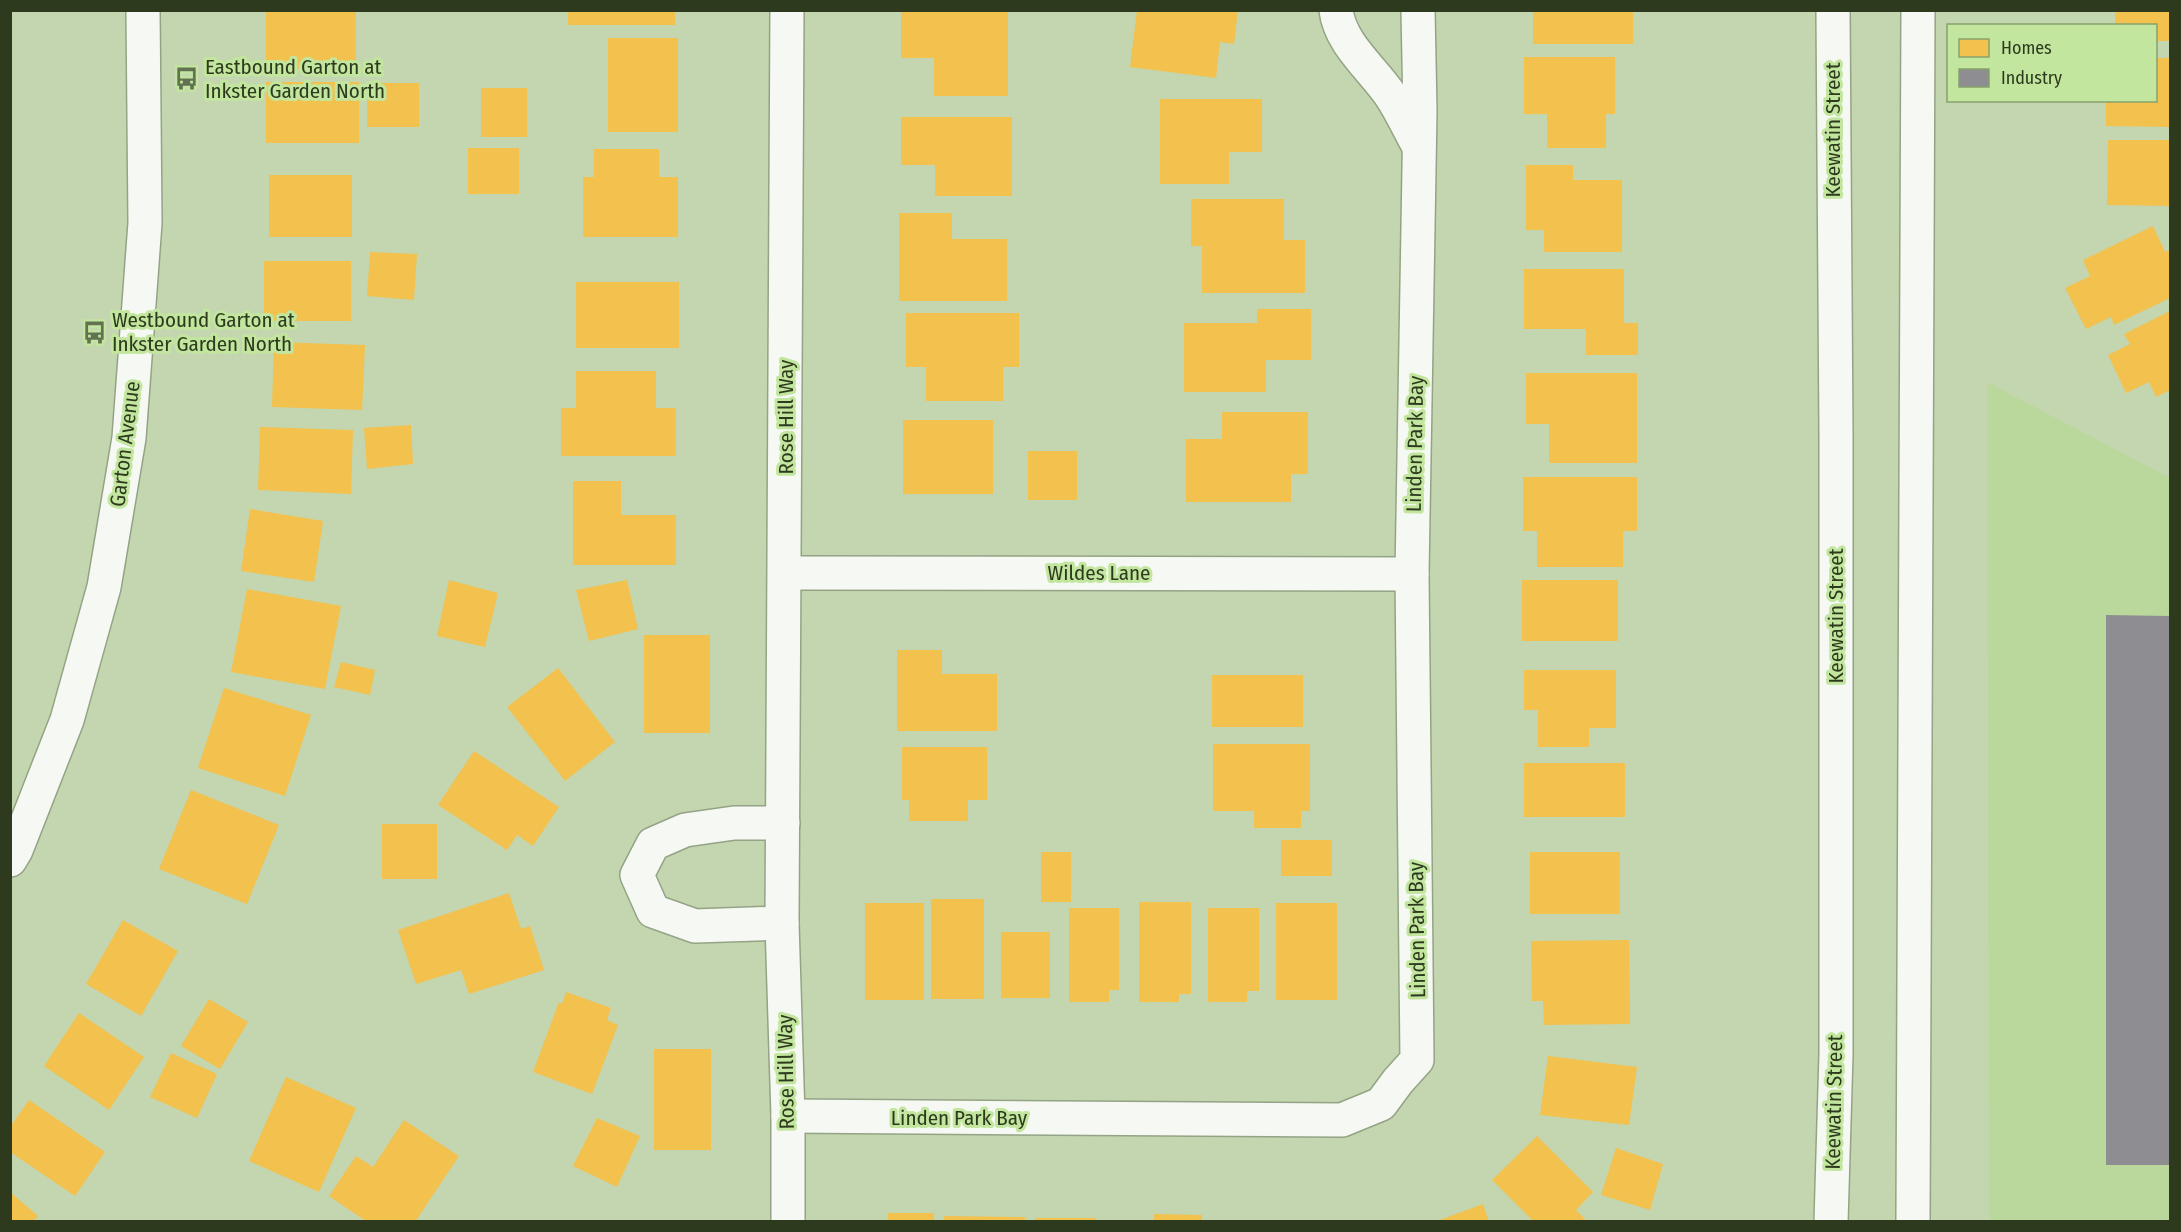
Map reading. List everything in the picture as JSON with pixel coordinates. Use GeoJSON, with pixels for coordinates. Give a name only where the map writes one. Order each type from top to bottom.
{"type":"FeatureCollection","features":[{"type":"Feature","properties":{"kind":"street","name":"Garton Avenue"},"geometry":{"type":"LineString","coordinates":[[10,860],[67,720],[104,587],[129,438],[145,223],[143,10]]}},
{"type":"Feature","properties":{"kind":"street","name":"Rose Hill Way"},"geometry":{"type":"LineString","coordinates":[[786,10],[782,923],[788,1116],[788,1221]]}},
{"type":"Feature","properties":{"kind":"street"},"geometry":{"type":"LineString","coordinates":[[1336,10],[1337,24],[1391,96],[1419,146]]}},
{"type":"Feature","properties":{"kind":"street","name":"Linden Park Bay"},"geometry":{"type":"LineString","coordinates":[[788,1116],[1342,1120],[1381,1104],[1417,1060],[1412,574],[1419,146],[1418,10]]}},
{"type":"Feature","properties":{"kind":"street","name":"Keewatin Street"},"geometry":{"type":"LineString","coordinates":[[1832,1221],[1836,1054],[1833,10]]}},
{"type":"Feature","properties":{"kind":"street"},"geometry":{"type":"LineString","coordinates":[[1913,1221],[1918,10]]}},
{"type":"Feature","properties":{"kind":"street","name":"Wildes Lane"},"geometry":{"type":"LineString","coordinates":[[785,573],[1412,574]]}},
{"type":"Feature","properties":{"kind":"street"},"geometry":{"type":"LineString","coordinates":[[782,923],[695,926],[653,911],[637,875],[653,844],[685,830],[734,823],[783,823]]}},
{"type":"Feature","properties":{"kind":"shaded area"},"geometry":{"type":"Polygon","coordinates":[[[1987,382],[2170,478],[2170,1221],[1989,1221],[1987,382]]]}},
{"type":"Feature","properties":{"kind":"building: Homes"},"geometry":{"type":"Polygon","coordinates":[[[266,10],[356,10],[356,69],[266,69],[266,10]]]}},
{"type":"Feature","properties":{"kind":"building: Homes"},"geometry":{"type":"Polygon","coordinates":[[[568,10],[675,10],[675,25],[568,25],[568,10]]]}},
{"type":"Feature","properties":{"kind":"building: Homes"},"geometry":{"type":"Polygon","coordinates":[[[901,10],[1008,10],[1008,96],[934,96],[934,58],[901,58],[901,10]]]}},
{"type":"Feature","properties":{"kind":"building: Homes"},"geometry":{"type":"Polygon","coordinates":[[[1137,10],[1238,10],[1234,44],[1220,42],[1216,78],[1130,67],[1137,10]]]}},
{"type":"Feature","properties":{"kind":"building: Homes"},"geometry":{"type":"Polygon","coordinates":[[[1533,10],[1633,10],[1633,44],[1533,44],[1533,10]]]}},
{"type":"Feature","properties":{"kind":"building: Homes"},"geometry":{"type":"Polygon","coordinates":[[[2115,10],[2170,10],[2170,41],[2157,41],[2157,24],[2115,24],[2115,10]]]}},
{"type":"Feature","properties":{"kind":"building: Homes"},"geometry":{"type":"Polygon","coordinates":[[[608,38],[678,38],[678,132],[608,132],[608,38]]]}},
{"type":"Feature","properties":{"kind":"building: Homes"},"geometry":{"type":"Polygon","coordinates":[[[1524,57],[1615,57],[1615,114],[1606,114],[1606,148],[1547,148],[1547,114],[1524,114],[1524,57]]]}},
{"type":"Feature","properties":{"kind":"building: Homes"},"geometry":{"type":"Polygon","coordinates":[[[2157,58],[2170,58],[2170,127],[2106,126],[2106,102],[2157,102],[2157,58]]]}},
{"type":"Feature","properties":{"kind":"building: Homes"},"geometry":{"type":"Polygon","coordinates":[[[266,82],[359,82],[359,143],[266,143],[266,82]]]}},
{"type":"Feature","properties":{"kind":"building: Homes"},"geometry":{"type":"Polygon","coordinates":[[[367,83],[419,83],[419,127],[367,127],[367,83]]]}},
{"type":"Feature","properties":{"kind":"building: Homes"},"geometry":{"type":"Polygon","coordinates":[[[481,88],[527,88],[527,137],[481,137],[481,88]]]}},
{"type":"Feature","properties":{"kind":"building: Homes"},"geometry":{"type":"Polygon","coordinates":[[[1160,99],[1262,99],[1262,152],[1229,152],[1229,184],[1160,184],[1160,99]]]}},
{"type":"Feature","properties":{"kind":"building: Homes"},"geometry":{"type":"Polygon","coordinates":[[[901,117],[1012,117],[1012,196],[935,196],[935,165],[901,165],[901,117]]]}},
{"type":"Feature","properties":{"kind":"building: Homes"},"geometry":{"type":"Polygon","coordinates":[[[2108,140],[2170,140],[2170,206],[2107,205],[2108,140]]]}},
{"type":"Feature","properties":{"kind":"building: Homes"},"geometry":{"type":"Polygon","coordinates":[[[468,148],[519,148],[519,194],[468,194],[468,148]]]}},
{"type":"Feature","properties":{"kind":"building: Homes"},"geometry":{"type":"Polygon","coordinates":[[[594,149],[659,149],[659,177],[678,177],[678,237],[583,237],[583,177],[594,177],[594,149]]]}},
{"type":"Feature","properties":{"kind":"building: Homes"},"geometry":{"type":"Polygon","coordinates":[[[1526,165],[1573,165],[1573,180],[1622,180],[1622,252],[1544,252],[1544,230],[1526,230],[1526,165]]]}},
{"type":"Feature","properties":{"kind":"building: Homes"},"geometry":{"type":"Polygon","coordinates":[[[269,175],[352,175],[352,237],[269,237],[269,175]]]}},
{"type":"Feature","properties":{"kind":"building: Homes"},"geometry":{"type":"Polygon","coordinates":[[[1191,199],[1284,199],[1284,240],[1305,240],[1305,293],[1202,293],[1202,246],[1191,246],[1191,199]]]}},
{"type":"Feature","properties":{"kind":"building: Homes"},"geometry":{"type":"Polygon","coordinates":[[[899,213],[952,213],[952,239],[1007,239],[1007,301],[899,301],[899,213]]]}},
{"type":"Feature","properties":{"kind":"building: Homes"},"geometry":{"type":"Polygon","coordinates":[[[2153,226],[2165,252],[2170,250],[2170,298],[2114,325],[2111,317],[2086,329],[2065,288],[2090,276],[2083,260],[2153,226]]]}},
{"type":"Feature","properties":{"kind":"building: Homes"},"geometry":{"type":"Polygon","coordinates":[[[370,252],[417,254],[414,300],[367,296],[370,252]]]}},
{"type":"Feature","properties":{"kind":"building: Homes"},"geometry":{"type":"Polygon","coordinates":[[[264,261],[351,261],[351,321],[264,321],[264,261]]]}},
{"type":"Feature","properties":{"kind":"building: Homes"},"geometry":{"type":"Polygon","coordinates":[[[1524,269],[1624,269],[1624,323],[1638,323],[1638,355],[1586,355],[1586,329],[1524,329],[1524,269]]]}},
{"type":"Feature","properties":{"kind":"building: Homes"},"geometry":{"type":"Polygon","coordinates":[[[576,282],[679,282],[679,348],[576,348],[576,282]]]}},
{"type":"Feature","properties":{"kind":"building: Homes"},"geometry":{"type":"Polygon","coordinates":[[[1257,309],[1311,309],[1311,360],[1266,360],[1266,392],[1184,392],[1184,323],[1257,323],[1257,309]]]}},
{"type":"Feature","properties":{"kind":"building: Homes"},"geometry":{"type":"Polygon","coordinates":[[[2170,311],[2170,390],[2156,397],[2149,382],[2126,393],[2108,355],[2130,344],[2124,334],[2170,311]]]}},
{"type":"Feature","properties":{"kind":"building: Homes"},"geometry":{"type":"Polygon","coordinates":[[[906,313],[1019,313],[1019,367],[1003,367],[1003,401],[926,401],[926,367],[906,367],[906,313]]]}},
{"type":"Feature","properties":{"kind":"building: Homes"},"geometry":{"type":"Polygon","coordinates":[[[274,342],[365,345],[362,410],[272,407],[274,342]]]}},
{"type":"Feature","properties":{"kind":"building: Homes"},"geometry":{"type":"Polygon","coordinates":[[[576,371],[656,371],[656,408],[676,408],[676,456],[561,456],[561,408],[576,408],[576,371]]]}},
{"type":"Feature","properties":{"kind":"building: Homes"},"geometry":{"type":"Polygon","coordinates":[[[1526,373],[1637,373],[1637,463],[1549,463],[1549,424],[1526,424],[1526,373]]]}},
{"type":"Feature","properties":{"kind":"building: Homes"},"geometry":{"type":"Polygon","coordinates":[[[1222,412],[1308,412],[1308,474],[1291,474],[1291,502],[1186,502],[1186,439],[1222,439],[1222,412]]]}},
{"type":"Feature","properties":{"kind":"building: Homes"},"geometry":{"type":"Polygon","coordinates":[[[903,420],[993,420],[993,494],[903,494],[903,420]]]}},
{"type":"Feature","properties":{"kind":"building: Homes"},"geometry":{"type":"Polygon","coordinates":[[[411,425],[413,464],[367,469],[364,428],[411,425]]]}},
{"type":"Feature","properties":{"kind":"building: Homes"},"geometry":{"type":"Polygon","coordinates":[[[260,427],[353,430],[351,494],[258,490],[260,427]]]}},
{"type":"Feature","properties":{"kind":"building: Homes"},"geometry":{"type":"Polygon","coordinates":[[[1028,451],[1077,451],[1077,500],[1028,500],[1028,451]]]}},
{"type":"Feature","properties":{"kind":"building: Homes"},"geometry":{"type":"Polygon","coordinates":[[[1523,477],[1637,477],[1637,531],[1623,531],[1623,567],[1537,567],[1537,531],[1523,531],[1523,477]]]}},
{"type":"Feature","properties":{"kind":"building: Homes"},"geometry":{"type":"Polygon","coordinates":[[[573,481],[621,481],[621,515],[676,515],[676,565],[573,565],[573,481]]]}},
{"type":"Feature","properties":{"kind":"building: Homes"},"geometry":{"type":"Polygon","coordinates":[[[250,509],[323,521],[314,582],[241,571],[250,509]]]}},
{"type":"Feature","properties":{"kind":"building: Homes"},"geometry":{"type":"Polygon","coordinates":[[[449,580],[498,593],[485,647],[437,636],[449,580]]]}},
{"type":"Feature","properties":{"kind":"building: Homes"},"geometry":{"type":"Polygon","coordinates":[[[627,580],[638,629],[589,641],[576,590],[627,580]]]}},
{"type":"Feature","properties":{"kind":"building: Homes"},"geometry":{"type":"Polygon","coordinates":[[[1522,580],[1618,580],[1618,641],[1522,641],[1522,580]]]}},
{"type":"Feature","properties":{"kind":"building: Homes"},"geometry":{"type":"Polygon","coordinates":[[[247,589],[341,606],[325,689],[231,672],[247,589]]]}},
{"type":"Feature","properties":{"kind":"building: Homes"},"geometry":{"type":"Polygon","coordinates":[[[644,635],[710,635],[710,733],[644,733],[644,635]]]}},
{"type":"Feature","properties":{"kind":"building: Homes"},"geometry":{"type":"Polygon","coordinates":[[[897,650],[942,650],[942,674],[997,674],[997,731],[897,731],[897,650]]]}},
{"type":"Feature","properties":{"kind":"building: Homes"},"geometry":{"type":"Polygon","coordinates":[[[341,662],[375,670],[370,695],[334,687],[341,662]]]}},
{"type":"Feature","properties":{"kind":"building: Homes"},"geometry":{"type":"Polygon","coordinates":[[[558,668],[615,742],[565,781],[507,707],[558,668]]]}},
{"type":"Feature","properties":{"kind":"building: Homes"},"geometry":{"type":"Polygon","coordinates":[[[1524,670],[1616,670],[1616,728],[1589,728],[1589,747],[1538,747],[1538,710],[1524,710],[1524,670]]]}},
{"type":"Feature","properties":{"kind":"building: Homes"},"geometry":{"type":"Polygon","coordinates":[[[1212,675],[1303,675],[1303,727],[1212,727],[1212,675]]]}},
{"type":"Feature","properties":{"kind":"building: Homes"},"geometry":{"type":"Polygon","coordinates":[[[224,688],[311,715],[285,796],[198,768],[224,688]]]}},
{"type":"Feature","properties":{"kind":"building: Homes"},"geometry":{"type":"Polygon","coordinates":[[[1213,744],[1310,744],[1310,811],[1301,811],[1301,828],[1254,828],[1254,811],[1213,811],[1213,744]]]}},
{"type":"Feature","properties":{"kind":"building: Homes"},"geometry":{"type":"Polygon","coordinates":[[[902,747],[987,747],[987,800],[968,800],[968,821],[909,821],[909,800],[902,800],[902,747]]]}},
{"type":"Feature","properties":{"kind":"building: Homes"},"geometry":{"type":"Polygon","coordinates":[[[474,751],[559,807],[533,846],[517,835],[507,850],[438,805],[474,751]]]}},
{"type":"Feature","properties":{"kind":"building: Homes"},"geometry":{"type":"Polygon","coordinates":[[[1524,763],[1625,763],[1625,817],[1524,817],[1524,763]]]}},
{"type":"Feature","properties":{"kind":"building: Homes"},"geometry":{"type":"Polygon","coordinates":[[[191,790],[279,825],[247,904],[159,869],[191,790]]]}},
{"type":"Feature","properties":{"kind":"building: Homes"},"geometry":{"type":"Polygon","coordinates":[[[382,824],[437,824],[437,879],[382,879],[382,824]]]}},
{"type":"Feature","properties":{"kind":"building: Homes"},"geometry":{"type":"Polygon","coordinates":[[[1281,840],[1332,840],[1332,876],[1281,876],[1281,840]]]}},
{"type":"Feature","properties":{"kind":"building: Homes"},"geometry":{"type":"Polygon","coordinates":[[[1041,852],[1071,852],[1071,902],[1041,902],[1041,852]]]}},
{"type":"Feature","properties":{"kind":"building: Homes"},"geometry":{"type":"Polygon","coordinates":[[[1530,852],[1620,852],[1620,914],[1530,914],[1530,852]]]}},
{"type":"Feature","properties":{"kind":"building: Homes"},"geometry":{"type":"Polygon","coordinates":[[[509,893],[521,929],[530,926],[544,970],[469,994],[461,970],[416,984],[398,930],[509,893]]]}},
{"type":"Feature","properties":{"kind":"building: Homes"},"geometry":{"type":"Polygon","coordinates":[[[931,899],[984,899],[984,999],[931,999],[931,899]]]}},
{"type":"Feature","properties":{"kind":"building: Homes"},"geometry":{"type":"Polygon","coordinates":[[[1139,902],[1191,902],[1191,994],[1179,994],[1179,1002],[1139,1002],[1139,902]]]}},
{"type":"Feature","properties":{"kind":"building: Homes"},"geometry":{"type":"Polygon","coordinates":[[[865,903],[924,903],[924,1000],[865,1000],[865,903]]]}},
{"type":"Feature","properties":{"kind":"building: Homes"},"geometry":{"type":"Polygon","coordinates":[[[1276,903],[1337,903],[1337,1000],[1276,1000],[1276,903]]]}},
{"type":"Feature","properties":{"kind":"building: Homes"},"geometry":{"type":"Polygon","coordinates":[[[1069,908],[1119,908],[1119,990],[1109,990],[1109,1002],[1069,1002],[1069,908]]]}},
{"type":"Feature","properties":{"kind":"building: Homes"},"geometry":{"type":"Polygon","coordinates":[[[1208,908],[1259,908],[1259,991],[1247,991],[1247,1002],[1208,1002],[1208,908]]]}},
{"type":"Feature","properties":{"kind":"building: Homes"},"geometry":{"type":"Polygon","coordinates":[[[123,920],[178,951],[141,1016],[86,984],[123,920]]]}},
{"type":"Feature","properties":{"kind":"building: Homes"},"geometry":{"type":"Polygon","coordinates":[[[1001,932],[1050,932],[1050,998],[1001,998],[1001,932]]]}},
{"type":"Feature","properties":{"kind":"building: Homes"},"geometry":{"type":"Polygon","coordinates":[[[1629,940],[1630,1024],[1544,1025],[1543,1001],[1532,1001],[1531,941],[1629,940]]]}},
{"type":"Feature","properties":{"kind":"building: Homes"},"geometry":{"type":"Polygon","coordinates":[[[566,992],[611,1008],[607,1020],[618,1025],[592,1094],[533,1072],[559,1002],[562,1004],[566,992]]]}},
{"type":"Feature","properties":{"kind":"building: Homes"},"geometry":{"type":"Polygon","coordinates":[[[209,999],[248,1022],[220,1069],[181,1046],[209,999]]]}},
{"type":"Feature","properties":{"kind":"building: Homes"},"geometry":{"type":"Polygon","coordinates":[[[79,1013],[144,1057],[109,1110],[44,1066],[79,1013]]]}},
{"type":"Feature","properties":{"kind":"building: Homes"},"geometry":{"type":"Polygon","coordinates":[[[654,1049],[711,1049],[711,1150],[654,1150],[654,1049]]]}},
{"type":"Feature","properties":{"kind":"building: Homes"},"geometry":{"type":"Polygon","coordinates":[[[171,1053],[217,1074],[197,1118],[150,1097],[171,1053]]]}},
{"type":"Feature","properties":{"kind":"building: Homes"},"geometry":{"type":"Polygon","coordinates":[[[1548,1056],[1637,1067],[1629,1125],[1540,1115],[1548,1056]]]}},
{"type":"Feature","properties":{"kind":"building: Homes"},"geometry":{"type":"Polygon","coordinates":[[[286,1077],[356,1108],[319,1192],[249,1161],[286,1077]]]}},
{"type":"Feature","properties":{"kind":"building: Homes"},"geometry":{"type":"Polygon","coordinates":[[[29,1100],[105,1152],[75,1196],[10,1152],[10,1127],[29,1100]]]}},
{"type":"Feature","properties":{"kind":"building: Homes"},"geometry":{"type":"Polygon","coordinates":[[[597,1118],[640,1136],[617,1187],[573,1166],[597,1118]]]}},
{"type":"Feature","properties":{"kind":"building: Homes"},"geometry":{"type":"Polygon","coordinates":[[[404,1120],[459,1156],[415,1222],[367,1222],[329,1196],[356,1156],[373,1167],[404,1120]]]}},
{"type":"Feature","properties":{"kind":"building: Homes"},"geometry":{"type":"Polygon","coordinates":[[[1537,1136],[1593,1192],[1576,1210],[1588,1222],[1534,1222],[1492,1180],[1537,1136]]]}},
{"type":"Feature","properties":{"kind":"building: Homes"},"geometry":{"type":"Polygon","coordinates":[[[1616,1148],[1663,1164],[1650,1210],[1601,1195],[1616,1148]]]}},
{"type":"Feature","properties":{"kind":"building: Homes"},"geometry":{"type":"Polygon","coordinates":[[[10,1192],[38,1216],[33,1222],[10,1222],[10,1192]]]}},
{"type":"Feature","properties":{"kind":"building: Homes"},"geometry":{"type":"Polygon","coordinates":[[[1483,1204],[1489,1222],[1437,1222],[1437,1221],[1483,1204]]]}},
{"type":"Feature","properties":{"kind":"building: Homes"},"geometry":{"type":"Polygon","coordinates":[[[888,1213],[934,1213],[934,1222],[888,1222],[888,1213]]]}},
{"type":"Feature","properties":{"kind":"building: Homes"},"geometry":{"type":"Polygon","coordinates":[[[1154,1214],[1202,1215],[1202,1222],[1154,1222],[1154,1214]]]}},
{"type":"Feature","properties":{"kind":"building: Homes"},"geometry":{"type":"Polygon","coordinates":[[[944,1216],[1025,1217],[1025,1222],[944,1222],[944,1216]]]}},
{"type":"Feature","properties":{"kind":"building: Homes"},"geometry":{"type":"Polygon","coordinates":[[[1035,1218],[1096,1218],[1096,1222],[1035,1222],[1035,1218]]]}},
{"type":"Feature","properties":{"kind":"building: Industry"},"geometry":{"type":"Polygon","coordinates":[[[2106,615],[2170,616],[2170,1165],[2106,1165],[2106,615]]]}},
{"type":"Feature","properties":{"kind":"place","name":"Eastbound Garton at Inkster Garden North"},"geometry":{"type":"Point","coordinates":[187,79]}},
{"type":"Feature","properties":{"kind":"place","name":"Westbound Garton at Inkster Garden North"},"geometry":{"type":"Point","coordinates":[94,332]}}]}
